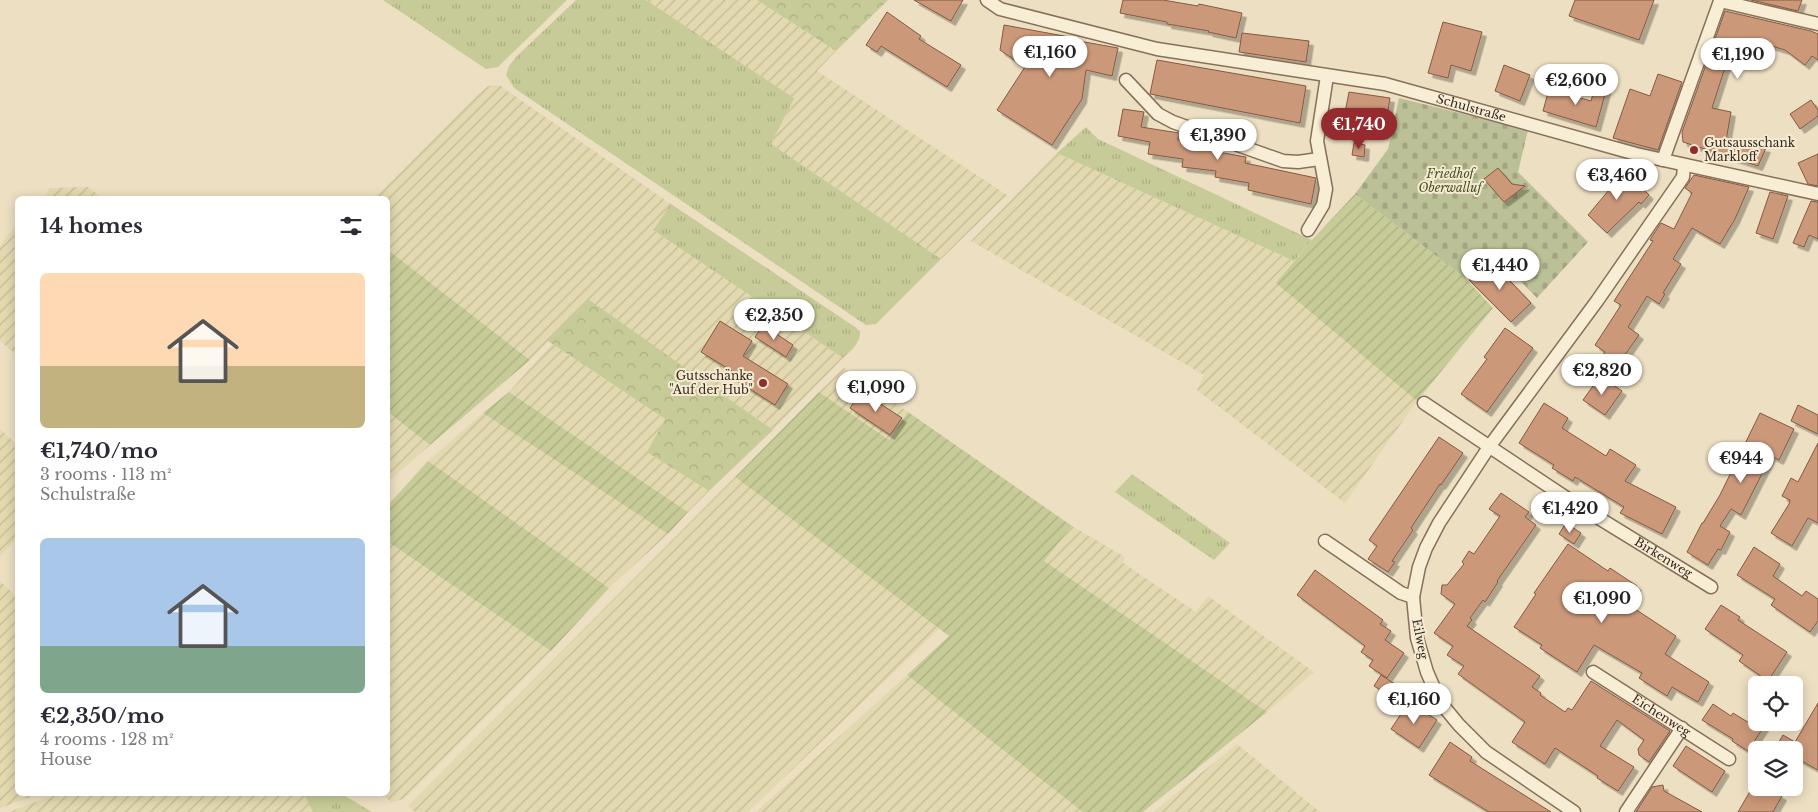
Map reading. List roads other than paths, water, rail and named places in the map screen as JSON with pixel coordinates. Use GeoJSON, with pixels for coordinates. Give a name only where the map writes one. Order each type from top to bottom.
{"type":"FeatureCollection","features":[{"type":"Feature","properties":{"kind":"street","name":"Schulstraße"},"geometry":{"type":"LineString","coordinates":[[987,0],[1000,9],[1157,49],[1385,84],[1684,166],[1818,194]]}},
{"type":"Feature","properties":{"kind":"street"},"geometry":{"type":"LineString","coordinates":[[1663,160],[1720,1],[1818,24]]}},
{"type":"Feature","properties":{"kind":"street"},"geometry":{"type":"LineString","coordinates":[[1308,230],[1322,205],[1326,189],[1317,141],[1327,76]]}},
{"type":"Feature","properties":{"kind":"street"},"geometry":{"type":"LineString","coordinates":[[1126,80],[1158,114],[1173,122],[1284,162],[1319,159]]}},
{"type":"Feature","properties":{"kind":"street","name":"Eilweg"},"geometry":{"type":"LineString","coordinates":[[1574,812],[1486,752],[1459,725],[1440,702],[1427,672],[1417,638],[1413,597],[1419,567],[1439,523],[1489,448],[1683,177],[1684,166]]}},
{"type":"Feature","properties":{"kind":"street","name":"Birkenweg"},"geometry":{"type":"LineString","coordinates":[[1424,403],[1578,506],[1711,587]]}},
{"type":"Feature","properties":{"kind":"street"},"geometry":{"type":"LineString","coordinates":[[1325,541],[1401,593],[1413,597]]}},
{"type":"Feature","properties":{"kind":"street","name":"Eichenweg"},"geometry":{"type":"LineString","coordinates":[[1593,672],[1730,759]]}},
{"type":"Feature","properties":{"kind":"street"},"geometry":{"type":"LineString","coordinates":[[1626,812],[1682,728]]}},
{"type":"Feature","properties":{"kind":"place","name":"Gutsausschank Markloff"},"geometry":{"type":"Point","coordinates":[1694,150]}},
{"type":"Feature","properties":{"kind":"place","name":"Gutsschänke \"Auf der Hub\""},"geometry":{"type":"Point","coordinates":[763,383]}},
{"type":"Feature","properties":{"kind":"park label","name":"Friedhof Oberwalluf"},"geometry":{"type":"Point","coordinates":[1450,181]}}]}
